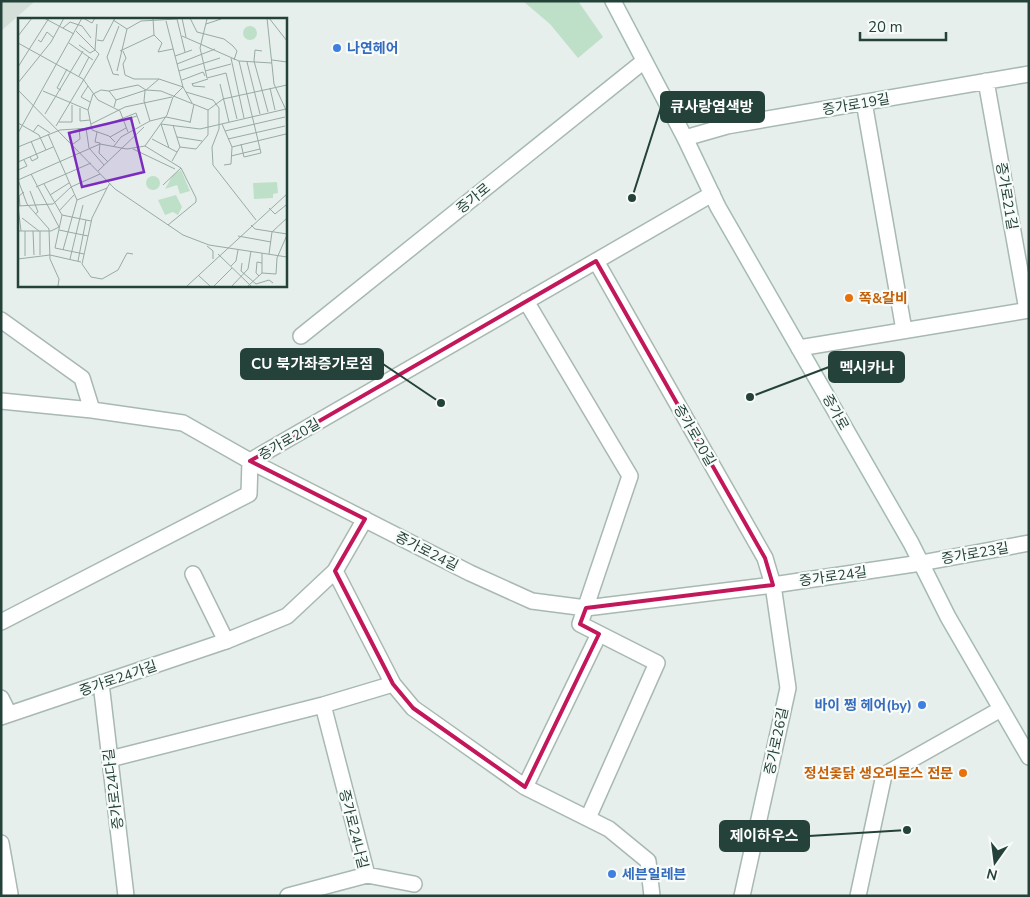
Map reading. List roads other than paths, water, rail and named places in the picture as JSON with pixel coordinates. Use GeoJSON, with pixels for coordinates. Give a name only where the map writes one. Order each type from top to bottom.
{"type":"FeatureCollection","features":[{"type":"Feature","properties":{"kind":"street","name":"증가로"},"geometry":{"type":"LineString","coordinates":[[613,1],[685,138],[712,194],[921,563],[948,617],[1029,757]]}},
{"type":"Feature","properties":{"kind":"street","name":"증가로"},"geometry":{"type":"LineString","coordinates":[[301,336],[644,61]]}},
{"type":"Feature","properties":{"kind":"street","name":"증가로19길"},"geometry":{"type":"LineString","coordinates":[[685,138],[727,126],[1029,74]]}},
{"type":"Feature","properties":{"kind":"street","name":"증가로21길"},"geometry":{"type":"LineString","coordinates":[[799,348],[1028,310],[986,81]]}},
{"type":"Feature","properties":{"kind":"street"},"geometry":{"type":"LineString","coordinates":[[864,102],[904,330]]}},
{"type":"Feature","properties":{"kind":"street","name":"증가로20길"},"geometry":{"type":"LineString","coordinates":[[1,402],[92,410],[183,423],[250,461],[712,194]]}},
{"type":"Feature","properties":{"kind":"street","name":"증가로20길"},"geometry":{"type":"LineString","coordinates":[[596,261],[765,558],[773,585]]}},
{"type":"Feature","properties":{"kind":"street"},"geometry":{"type":"LineString","coordinates":[[526,301],[630,476],[580,624],[658,663],[588,818]]}},
{"type":"Feature","properties":{"kind":"street"},"geometry":{"type":"LineString","coordinates":[[1,320],[82,378],[92,410]]}},
{"type":"Feature","properties":{"kind":"street"},"geometry":{"type":"LineString","coordinates":[[1,622],[248,494],[250,461]]}},
{"type":"Feature","properties":{"kind":"street","name":"증가로24길"},"geometry":{"type":"LineString","coordinates":[[250,461],[470,573],[532,601],[586,608],[773,585],[921,563]]}},
{"type":"Feature","properties":{"kind":"street","name":"증가로24가길"},"geometry":{"type":"LineString","coordinates":[[1,698],[5,716],[226,641],[287,616],[335,572],[365,519]]}},
{"type":"Feature","properties":{"kind":"street","name":"증가로23길"},"geometry":{"type":"LineString","coordinates":[[921,563],[1029,543]]}},
{"type":"Feature","properties":{"kind":"street"},"geometry":{"type":"LineString","coordinates":[[335,572],[393,684],[413,708],[525,787],[609,829],[648,861],[652,896]]}},
{"type":"Feature","properties":{"kind":"street"},"geometry":{"type":"LineString","coordinates":[[193,574],[226,641]]}},
{"type":"Feature","properties":{"kind":"street","name":"증가로26길"},"geometry":{"type":"LineString","coordinates":[[742,896],[788,688],[773,585]]}},
{"type":"Feature","properties":{"kind":"street"},"geometry":{"type":"LineString","coordinates":[[525,787],[599,634]]}},
{"type":"Feature","properties":{"kind":"street","name":"증가로24다길"},"geometry":{"type":"LineString","coordinates":[[101,683],[126,896]]}},
{"type":"Feature","properties":{"kind":"street"},"geometry":{"type":"LineString","coordinates":[[110,759],[323,705],[393,684]]}},
{"type":"Feature","properties":{"kind":"street","name":"증가로24나길"},"geometry":{"type":"LineString","coordinates":[[288,896],[367,875],[323,705]]}},
{"type":"Feature","properties":{"kind":"street"},"geometry":{"type":"LineString","coordinates":[[858,896],[884,775],[1002,709]]}},
{"type":"Feature","properties":{"kind":"street"},"geometry":{"type":"LineString","coordinates":[[1,843],[10,894],[1,896]]}},
{"type":"Feature","properties":{"kind":"street"},"geometry":{"type":"LineString","coordinates":[[367,875],[414,884]]}},
{"type":"Feature","properties":{"kind":"place","name":"나연헤어"},"geometry":{"type":"Point","coordinates":[337,48]}},
{"type":"Feature","properties":{"kind":"place","name":"큐사랑염색방"},"geometry":{"type":"Point","coordinates":[632,198]}},
{"type":"Feature","properties":{"kind":"place","name":"쪽&갈비"},"geometry":{"type":"Point","coordinates":[849,298]}},
{"type":"Feature","properties":{"kind":"place","name":"멕시카나"},"geometry":{"type":"Point","coordinates":[750,397]}},
{"type":"Feature","properties":{"kind":"place","name":"CU 북가좌증가로점"},"geometry":{"type":"Point","coordinates":[441,403]}},
{"type":"Feature","properties":{"kind":"place","name":"바이 쩡 헤어(by)"},"geometry":{"type":"Point","coordinates":[922,705]}},
{"type":"Feature","properties":{"kind":"place","name":"정선옻닭 생오리로스 전문"},"geometry":{"type":"Point","coordinates":[963,773]}},
{"type":"Feature","properties":{"kind":"place","name":"제이하우스"},"geometry":{"type":"Point","coordinates":[907,830]}},
{"type":"Feature","properties":{"kind":"place","name":"세븐일레븐"},"geometry":{"type":"Point","coordinates":[612,874]}}]}
